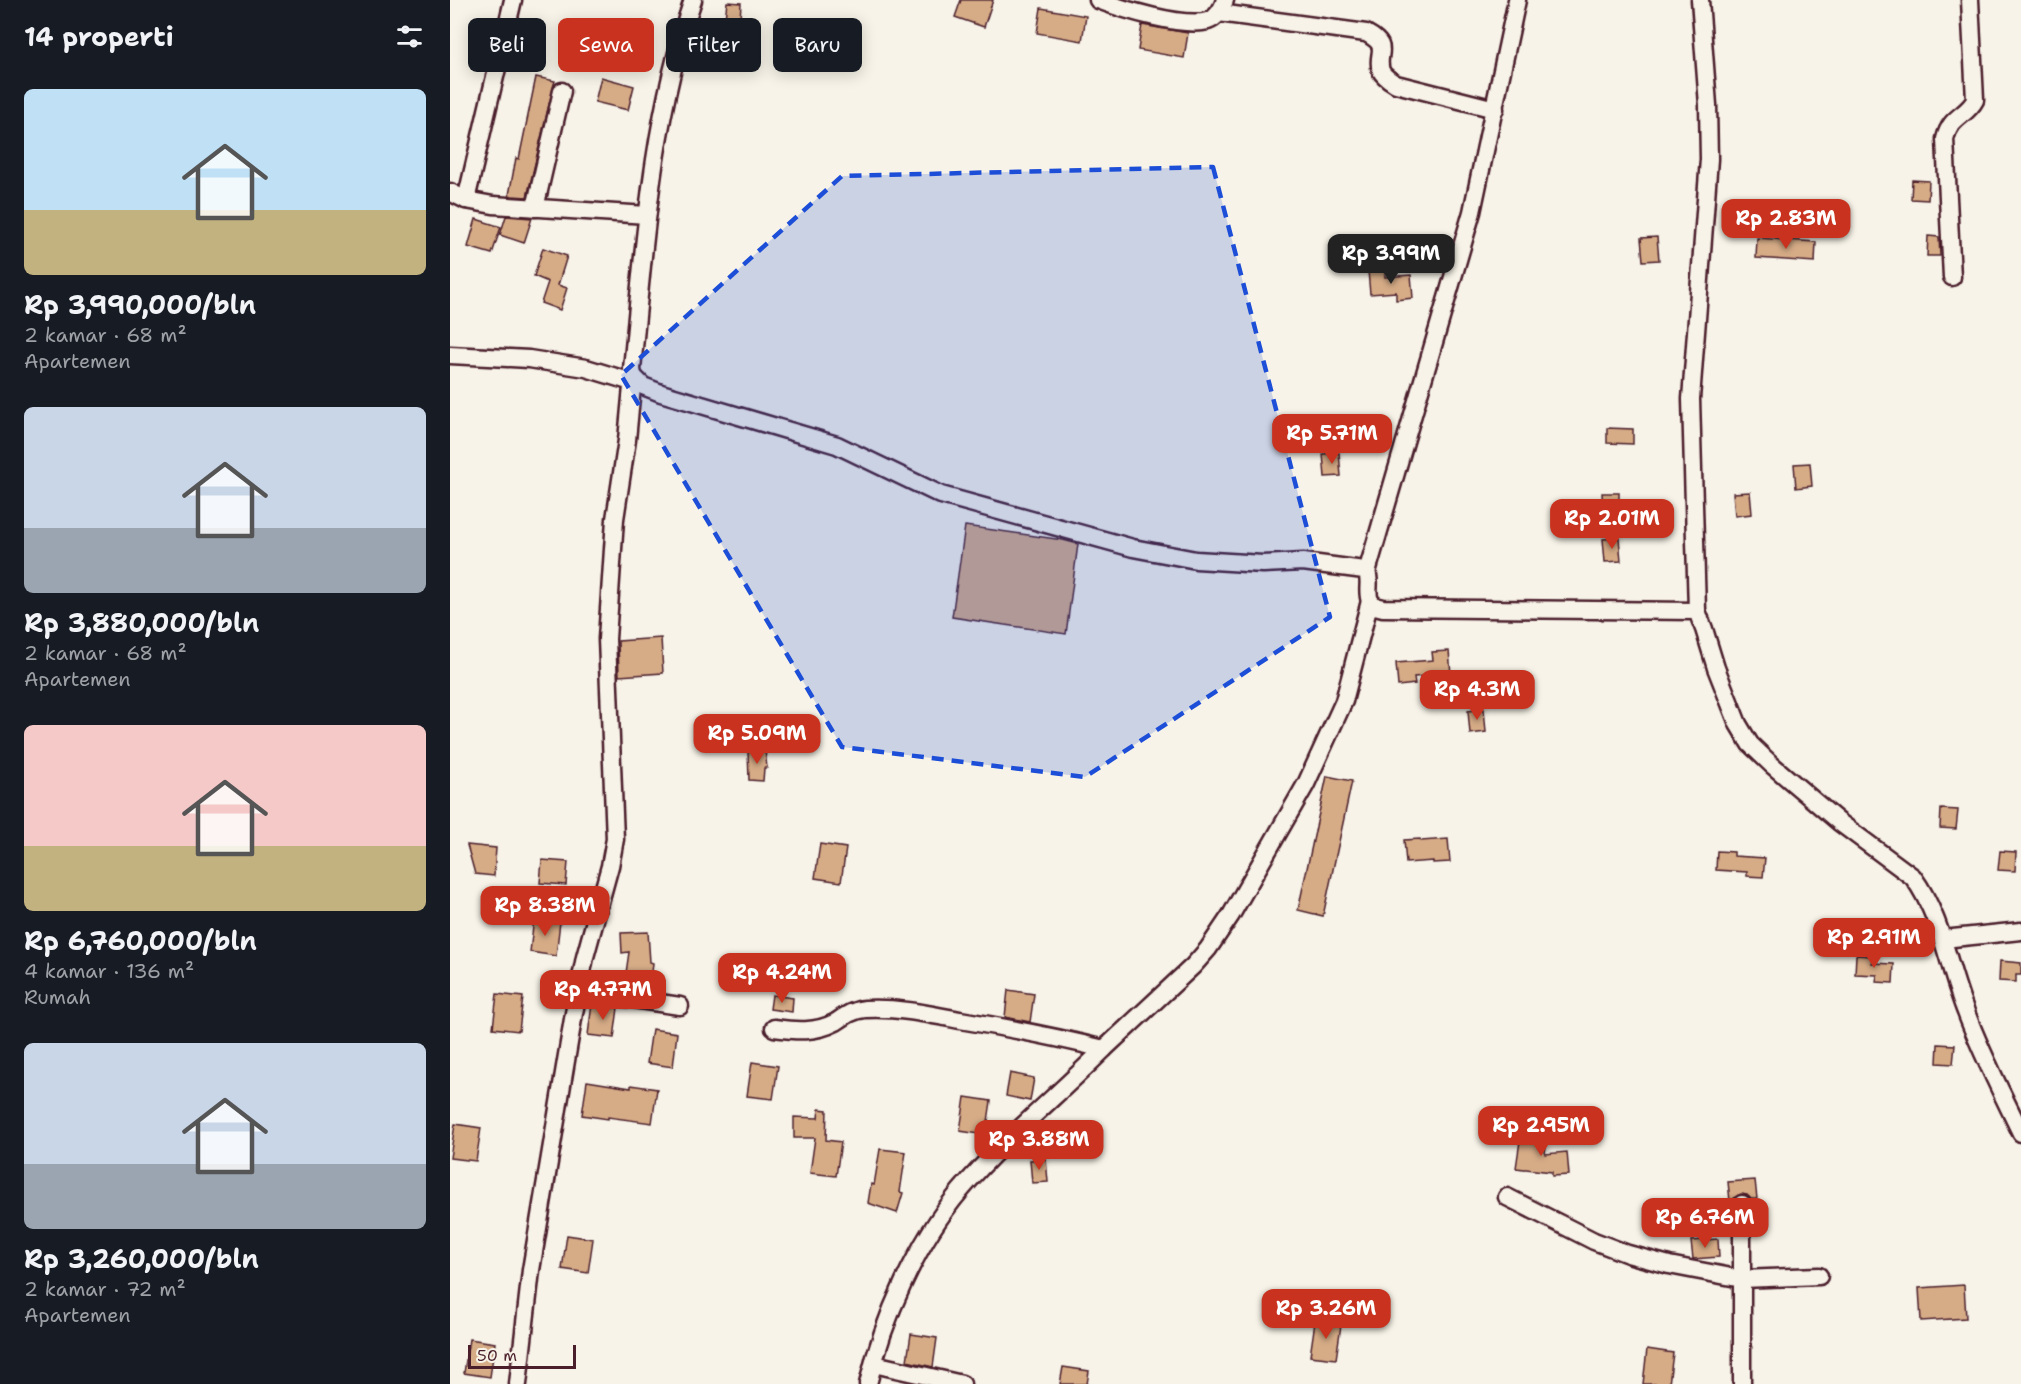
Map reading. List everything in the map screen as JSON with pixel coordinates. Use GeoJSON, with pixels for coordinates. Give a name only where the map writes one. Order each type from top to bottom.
{"type":"FeatureCollection","features":[{"type":"Feature","properties":{"kind":"street"},"geometry":{"type":"LineString","coordinates":[[466,200],[513,0]]}},
{"type":"Feature","properties":{"kind":"street"},"geometry":{"type":"LineString","coordinates":[[518,1384],[531,1270],[578,991],[615,838],[607,639],[615,519],[627,440],[647,215],[664,106],[683,29],[693,0]]}},
{"type":"Feature","properties":{"kind":"street"},"geometry":{"type":"LineString","coordinates":[[1098,0],[1171,20],[1207,21],[1222,6],[1366,33],[1377,39],[1381,46],[1381,70],[1385,77],[1396,84],[1495,109]]}},
{"type":"Feature","properties":{"kind":"street"},"geometry":{"type":"LineString","coordinates":[[868,1384],[888,1316],[938,1219],[960,1191],[1018,1129],[1066,1087],[1208,949],[1231,915],[1306,784],[1344,701],[1370,602],[1368,591],[1370,581],[1367,572],[1472,212],[1517,0]]}},
{"type":"Feature","properties":{"kind":"street"},"geometry":{"type":"LineString","coordinates":[[1700,0],[1708,105],[1709,159],[1691,399],[1697,610],[1738,724],[1750,744],[1839,822],[1913,877],[1929,901],[1965,1012],[2021,1133]]}},
{"type":"Feature","properties":{"kind":"street"},"geometry":{"type":"LineString","coordinates":[[1952,277],[1945,139],[1949,125],[1970,107],[1975,99],[1970,0]]}},
{"type":"Feature","properties":{"kind":"street"},"geometry":{"type":"LineString","coordinates":[[535,208],[562,90]]}},
{"type":"Feature","properties":{"kind":"street"},"geometry":{"type":"LineString","coordinates":[[450,192],[466,200],[494,205],[647,215]]}},
{"type":"Feature","properties":{"kind":"street"},"geometry":{"type":"LineString","coordinates":[[450,355],[529,359],[586,368],[633,379],[643,386],[662,393],[837,445],[941,495],[1133,548],[1196,560],[1263,564],[1303,562],[1367,572]]}},
{"type":"Feature","properties":{"kind":"street"},"geometry":{"type":"LineString","coordinates":[[1370,602],[1383,608],[1697,610]]}},
{"type":"Feature","properties":{"kind":"street"},"geometry":{"type":"LineString","coordinates":[[1943,939],[2021,931]]}},
{"type":"Feature","properties":{"kind":"street"},"geometry":{"type":"LineString","coordinates":[[578,991],[680,1006]]}},
{"type":"Feature","properties":{"kind":"street"},"geometry":{"type":"LineString","coordinates":[[774,1028],[808,1031],[834,1023],[848,1013],[862,1009],[877,1009],[922,1013],[1048,1035],[1104,1049]]}},
{"type":"Feature","properties":{"kind":"street"},"geometry":{"type":"LineString","coordinates":[[1507,1197],[1594,1241],[1628,1254],[1669,1265],[1742,1279],[1819,1276]]}},
{"type":"Feature","properties":{"kind":"street"},"geometry":{"type":"LineString","coordinates":[[1742,1204],[1742,1384]]}},
{"type":"Feature","properties":{"kind":"street"},"geometry":{"type":"LineString","coordinates":[[874,1364],[962,1384]]}},
{"type":"Feature","properties":{"kind":"highlighted area"},"geometry":{"type":"Polygon","coordinates":[[[1213,167],[1330,617],[1085,777],[842,747],[621,375],[842,176],[1213,167]]]}},
{"type":"Feature","properties":{"kind":"building"},"geometry":{"type":"Polygon","coordinates":[[[961,0],[993,0],[984,27],[955,17],[961,0]]]}},
{"type":"Feature","properties":{"kind":"building"},"geometry":{"type":"Polygon","coordinates":[[[727,2],[741,3],[740,18],[725,18],[727,2]]]}},
{"type":"Feature","properties":{"kind":"building"},"geometry":{"type":"Polygon","coordinates":[[[1041,8],[1086,16],[1082,41],[1037,33],[1041,8]]]}},
{"type":"Feature","properties":{"kind":"building"},"geometry":{"type":"Polygon","coordinates":[[[1142,25],[1188,33],[1184,58],[1138,50],[1142,25]]]}},
{"type":"Feature","properties":{"kind":"building"},"geometry":{"type":"Polygon","coordinates":[[[536,77],[555,81],[527,197],[512,196],[509,195],[516,158],[519,159],[536,77]]]}},
{"type":"Feature","properties":{"kind":"building"},"geometry":{"type":"Polygon","coordinates":[[[601,77],[634,86],[628,110],[595,102],[601,77]]]}},
{"type":"Feature","properties":{"kind":"building"},"geometry":{"type":"Polygon","coordinates":[[[1912,180],[1929,181],[1928,200],[1911,199],[1912,180]]]}},
{"type":"Feature","properties":{"kind":"building"},"geometry":{"type":"Polygon","coordinates":[[[506,216],[532,218],[524,243],[500,235],[506,216]]]}},
{"type":"Feature","properties":{"kind":"building"},"geometry":{"type":"Polygon","coordinates":[[[476,219],[501,227],[492,254],[468,247],[476,219]]]}},
{"type":"Feature","properties":{"kind":"building"},"geometry":{"type":"Polygon","coordinates":[[[1928,236],[1939,237],[1940,256],[1927,256],[1928,236]]]}},
{"type":"Feature","properties":{"kind":"building"},"geometry":{"type":"Polygon","coordinates":[[[1657,237],[1659,260],[1643,261],[1641,238],[1657,237]]]}},
{"type":"Feature","properties":{"kind":"building"},"geometry":{"type":"Polygon","coordinates":[[[1757,238],[1816,242],[1815,262],[1756,258],[1757,238]]]}},
{"type":"Feature","properties":{"kind":"building"},"geometry":{"type":"Polygon","coordinates":[[[543,248],[567,256],[558,285],[567,288],[560,310],[541,303],[548,282],[534,276],[543,248]]]}},
{"type":"Feature","properties":{"kind":"building"},"geometry":{"type":"Polygon","coordinates":[[[1385,270],[1385,277],[1411,275],[1413,298],[1396,300],[1396,292],[1370,294],[1368,271],[1385,270]]]}},
{"type":"Feature","properties":{"kind":"building"},"geometry":{"type":"Polygon","coordinates":[[[1607,428],[1633,429],[1633,444],[1607,443],[1607,428]]]}},
{"type":"Feature","properties":{"kind":"building"},"geometry":{"type":"Polygon","coordinates":[[[1339,453],[1341,476],[1325,477],[1323,454],[1339,453]]]}},
{"type":"Feature","properties":{"kind":"building"},"geometry":{"type":"Polygon","coordinates":[[[1810,463],[1812,486],[1796,488],[1794,464],[1810,463]]]}},
{"type":"Feature","properties":{"kind":"building"},"geometry":{"type":"Polygon","coordinates":[[[1750,492],[1752,514],[1735,516],[1733,493],[1750,492]]]}},
{"type":"Feature","properties":{"kind":"building"},"geometry":{"type":"Polygon","coordinates":[[[1602,493],[1619,493],[1619,511],[1603,511],[1602,493]]]}},
{"type":"Feature","properties":{"kind":"building"},"geometry":{"type":"Polygon","coordinates":[[[965,526],[1078,544],[1066,634],[952,617],[965,526]]]}},
{"type":"Feature","properties":{"kind":"building"},"geometry":{"type":"Polygon","coordinates":[[[1619,538],[1621,561],[1605,562],[1603,539],[1619,538]]]}},
{"type":"Feature","properties":{"kind":"building"},"geometry":{"type":"Polygon","coordinates":[[[661,638],[663,673],[619,676],[618,641],[661,638]]]}},
{"type":"Feature","properties":{"kind":"building"},"geometry":{"type":"Polygon","coordinates":[[[1449,651],[1451,674],[1414,677],[1415,684],[1398,686],[1396,663],[1433,660],[1432,652],[1449,651]]]}},
{"type":"Feature","properties":{"kind":"building"},"geometry":{"type":"Polygon","coordinates":[[[1484,709],[1486,732],[1470,734],[1468,711],[1484,709]]]}},
{"type":"Feature","properties":{"kind":"building"},"geometry":{"type":"Polygon","coordinates":[[[765,750],[767,768],[764,768],[763,781],[749,780],[748,751],[765,750]]]}},
{"type":"Feature","properties":{"kind":"building"},"geometry":{"type":"Polygon","coordinates":[[[1327,776],[1352,781],[1323,916],[1298,910],[1327,776]]]}},
{"type":"Feature","properties":{"kind":"building"},"geometry":{"type":"Polygon","coordinates":[[[1941,809],[1958,810],[1956,829],[1940,828],[1941,809]]]}},
{"type":"Feature","properties":{"kind":"building"},"geometry":{"type":"Polygon","coordinates":[[[1420,839],[1421,841],[1448,839],[1450,862],[1406,863],[1404,840],[1420,839]]]}},
{"type":"Feature","properties":{"kind":"building"},"geometry":{"type":"Polygon","coordinates":[[[820,844],[846,848],[841,882],[815,878],[820,844]]]}},
{"type":"Feature","properties":{"kind":"building"},"geometry":{"type":"Polygon","coordinates":[[[467,845],[496,848],[494,876],[475,874],[467,845]]]}},
{"type":"Feature","properties":{"kind":"building"},"geometry":{"type":"Polygon","coordinates":[[[1717,851],[1734,852],[1734,856],[1765,858],[1763,877],[1747,876],[1747,872],[1716,870],[1717,851]]]}},
{"type":"Feature","properties":{"kind":"building"},"geometry":{"type":"Polygon","coordinates":[[[2000,851],[2016,852],[2015,871],[1998,870],[2000,851]]]}},
{"type":"Feature","properties":{"kind":"building"},"geometry":{"type":"Polygon","coordinates":[[[542,860],[568,862],[566,885],[540,883],[542,860]]]}},
{"type":"Feature","properties":{"kind":"building"},"geometry":{"type":"Polygon","coordinates":[[[534,918],[560,922],[556,956],[530,952],[534,918]]]}},
{"type":"Feature","properties":{"kind":"building"},"geometry":{"type":"Polygon","coordinates":[[[648,932],[650,962],[653,963],[650,991],[624,987],[629,952],[622,953],[621,933],[648,932]]]}},
{"type":"Feature","properties":{"kind":"building"},"geometry":{"type":"Polygon","coordinates":[[[1856,955],[1873,956],[1872,963],[1894,964],[1893,983],[1876,982],[1877,975],[1855,974],[1856,955]]]}},
{"type":"Feature","properties":{"kind":"building"},"geometry":{"type":"Polygon","coordinates":[[[2000,961],[2021,963],[2021,975],[2016,975],[2016,982],[1999,981],[2000,961]]]}},
{"type":"Feature","properties":{"kind":"building"},"geometry":{"type":"Polygon","coordinates":[[[1008,990],[1034,994],[1030,1022],[1005,1017],[1008,990]]]}},
{"type":"Feature","properties":{"kind":"building"},"geometry":{"type":"Polygon","coordinates":[[[497,994],[523,997],[519,1031],[493,1028],[497,994]]]}},
{"type":"Feature","properties":{"kind":"building"},"geometry":{"type":"Polygon","coordinates":[[[772,995],[793,998],[792,1012],[770,1009],[772,995]]]}},
{"type":"Feature","properties":{"kind":"building"},"geometry":{"type":"Polygon","coordinates":[[[592,1004],[618,1008],[614,1038],[588,1035],[592,1004]]]}},
{"type":"Feature","properties":{"kind":"building"},"geometry":{"type":"Polygon","coordinates":[[[652,1029],[677,1033],[673,1067],[647,1063],[652,1029]]]}},
{"type":"Feature","properties":{"kind":"building"},"geometry":{"type":"Polygon","coordinates":[[[1938,1044],[1955,1045],[1953,1064],[1937,1063],[1938,1044]]]}},
{"type":"Feature","properties":{"kind":"building"},"geometry":{"type":"Polygon","coordinates":[[[752,1062],[778,1066],[773,1099],[747,1096],[752,1062]]]}},
{"type":"Feature","properties":{"kind":"building"},"geometry":{"type":"Polygon","coordinates":[[[1010,1073],[1034,1078],[1030,1101],[1006,1096],[1010,1073]]]}},
{"type":"Feature","properties":{"kind":"building"},"geometry":{"type":"Polygon","coordinates":[[[587,1081],[631,1088],[631,1085],[657,1089],[652,1123],[582,1115],[587,1081]]]}},
{"type":"Feature","properties":{"kind":"building"},"geometry":{"type":"Polygon","coordinates":[[[965,1097],[991,1101],[986,1135],[960,1131],[965,1097]]]}},
{"type":"Feature","properties":{"kind":"building"},"geometry":{"type":"Polygon","coordinates":[[[819,1109],[827,1110],[826,1140],[841,1142],[836,1176],[810,1173],[815,1138],[794,1138],[794,1117],[818,1118],[819,1109]]]}},
{"type":"Feature","properties":{"kind":"building"},"geometry":{"type":"Polygon","coordinates":[[[455,1124],[481,1128],[476,1161],[450,1158],[455,1124]]]}},
{"type":"Feature","properties":{"kind":"building"},"geometry":{"type":"Polygon","coordinates":[[[1521,1134],[1547,1137],[1545,1154],[1567,1152],[1569,1175],[1552,1176],[1552,1172],[1516,1168],[1521,1134]]]}},
{"type":"Feature","properties":{"kind":"building"},"geometry":{"type":"Polygon","coordinates":[[[880,1149],[906,1152],[900,1192],[903,1193],[897,1213],[868,1203],[871,1184],[874,1185],[880,1149]]]}},
{"type":"Feature","properties":{"kind":"building"},"geometry":{"type":"Polygon","coordinates":[[[1046,1159],[1048,1182],[1032,1183],[1030,1160],[1046,1159]]]}},
{"type":"Feature","properties":{"kind":"building"},"geometry":{"type":"Polygon","coordinates":[[[1755,1180],[1757,1199],[1741,1194],[1730,1201],[1728,1182],[1755,1180]]]}},
{"type":"Feature","properties":{"kind":"building"},"geometry":{"type":"Polygon","coordinates":[[[567,1235],[593,1239],[588,1273],[562,1269],[567,1235]]]}},
{"type":"Feature","properties":{"kind":"building"},"geometry":{"type":"Polygon","coordinates":[[[1718,1239],[1719,1257],[1693,1259],[1691,1241],[1718,1239]]]}},
{"type":"Feature","properties":{"kind":"building"},"geometry":{"type":"Polygon","coordinates":[[[1964,1285],[1966,1318],[1921,1321],[1919,1288],[1964,1285]]]}},
{"type":"Feature","properties":{"kind":"building"},"geometry":{"type":"Polygon","coordinates":[[[1315,1322],[1341,1325],[1336,1359],[1310,1356],[1315,1322]]]}},
{"type":"Feature","properties":{"kind":"building"},"geometry":{"type":"Polygon","coordinates":[[[911,1334],[937,1338],[933,1367],[907,1361],[911,1334]]]}},
{"type":"Feature","properties":{"kind":"building"},"geometry":{"type":"Polygon","coordinates":[[[469,1339],[495,1343],[490,1377],[464,1373],[469,1339]]]}},
{"type":"Feature","properties":{"kind":"building"},"geometry":{"type":"Polygon","coordinates":[[[1647,1349],[1673,1353],[1669,1384],[1643,1384],[1647,1349]]]}},
{"type":"Feature","properties":{"kind":"building"},"geometry":{"type":"Polygon","coordinates":[[[1063,1367],[1089,1371],[1087,1384],[1060,1384],[1063,1367]]]}}]}
